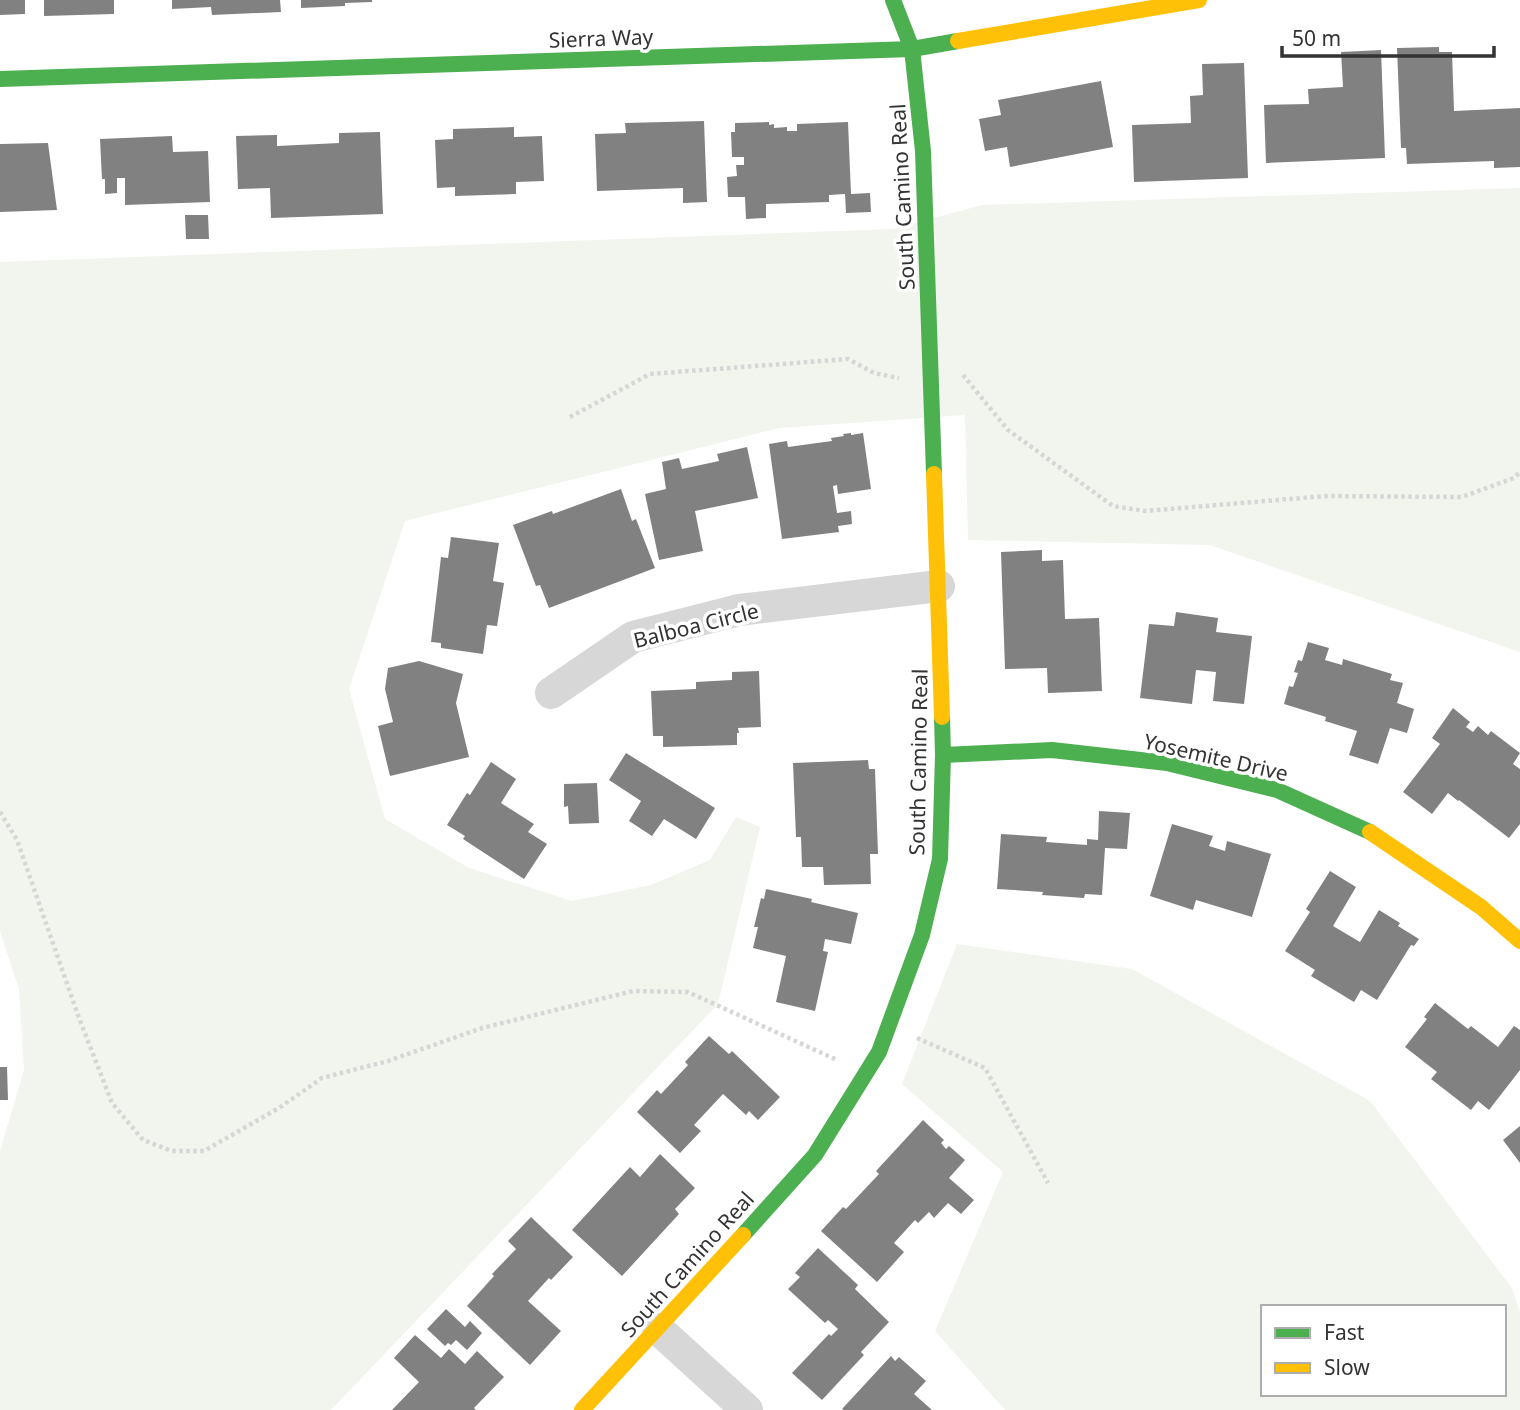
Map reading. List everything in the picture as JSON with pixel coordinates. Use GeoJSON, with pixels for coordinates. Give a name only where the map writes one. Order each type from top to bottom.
{"type":"FeatureCollection","features":[{"type":"Feature","properties":{"kind":"street","name":"South Camino Real"},"geometry":{"type":"LineString","coordinates":[[582,1410],[815,1155],[879,1052],[922,935],[940,859],[943,755],[939,586],[923,151],[912,49],[893,0]]}},
{"type":"Feature","properties":{"kind":"street","name":"Sierra Way"},"geometry":{"type":"LineString","coordinates":[[0,79],[912,49],[1199,0]]}},
{"type":"Feature","properties":{"kind":"street","name":"Balboa Circle"},"geometry":{"type":"LineString","coordinates":[[551,693],[633,637],[740,610],[939,586]]}},
{"type":"Feature","properties":{"kind":"street","name":"Yosemite Drive"},"geometry":{"type":"LineString","coordinates":[[943,755],[1052,750],[1167,763],[1277,790],[1372,833],[1482,907],[1520,941]]}},
{"type":"Feature","properties":{"kind":"street"},"geometry":{"type":"LineString","coordinates":[[658,1329],[747,1410]]}},
{"type":"Feature","properties":{"kind":"path"},"geometry":{"type":"LineString","coordinates":[[570,416],[650,374],[848,359],[874,373],[902,379],[931,375],[964,375],[1008,430],[1113,506],[1145,511],[1326,496],[1462,497],[1514,478],[1520,472]]}},
{"type":"Feature","properties":{"kind":"path"},"geometry":{"type":"LineString","coordinates":[[0,812],[17,840],[79,1018],[112,1103],[143,1140],[172,1151],[204,1151],[279,1108],[322,1078],[388,1061],[482,1028],[633,990],[688,992],[839,1061],[879,1052],[913,1036],[985,1068],[1048,1183]]}},
{"type":"Feature","properties":{"kind":"shaded area"},"geometry":{"type":"Polygon","coordinates":[[[1520,188],[1520,652],[1210,545],[968,540],[965,415],[779,428],[405,521],[349,689],[385,819],[469,868],[572,901],[651,885],[710,860],[736,817],[760,827],[718,1004],[331,1410],[0,1410],[0,1151],[24,1070],[19,989],[0,931],[0,262],[894,229],[982,205],[1520,188]]]}},
{"type":"Feature","properties":{"kind":"shaded area"},"geometry":{"type":"Polygon","coordinates":[[[957,944],[1132,969],[1370,1101],[1512,1288],[1520,1313],[1520,1410],[1005,1410],[935,1331],[1003,1172],[902,1084],[957,944]]]}},
{"type":"Feature","properties":{"kind":"building"},"geometry":{"type":"Polygon","coordinates":[[[0,0],[25,0],[25,14],[0,15],[0,0]]]}},
{"type":"Feature","properties":{"kind":"building"},"geometry":{"type":"Polygon","coordinates":[[[44,0],[114,0],[114,14],[44,16],[44,0]]]}},
{"type":"Feature","properties":{"kind":"building"},"geometry":{"type":"Polygon","coordinates":[[[172,0],[280,0],[281,12],[212,15],[211,7],[172,9],[172,0]]]}},
{"type":"Feature","properties":{"kind":"building"},"geometry":{"type":"Polygon","coordinates":[[[301,0],[372,0],[372,2],[301,8],[301,0]]]}},
{"type":"Feature","properties":{"kind":"building"},"geometry":{"type":"Polygon","coordinates":[[[1439,47],[1439,52],[1452,52],[1454,111],[1520,108],[1520,167],[1494,168],[1494,161],[1407,164],[1406,148],[1401,148],[1397,48],[1439,47]]]}},
{"type":"Feature","properties":{"kind":"building"},"geometry":{"type":"Polygon","coordinates":[[[1381,50],[1385,158],[1266,163],[1264,105],[1309,104],[1308,89],[1343,87],[1341,52],[1381,50]]]}},
{"type":"Feature","properties":{"kind":"building"},"geometry":{"type":"Polygon","coordinates":[[[1244,63],[1248,178],[1134,182],[1132,125],[1191,123],[1190,96],[1203,95],[1202,64],[1244,63]]]}},
{"type":"Feature","properties":{"kind":"building"},"geometry":{"type":"Polygon","coordinates":[[[1101,81],[1113,147],[1010,167],[1007,147],[985,151],[979,119],[1001,115],[998,100],[1101,81]]]}},
{"type":"Feature","properties":{"kind":"building"},"geometry":{"type":"Polygon","coordinates":[[[704,121],[707,202],[683,203],[683,188],[597,191],[595,134],[626,133],[625,123],[704,121]]]}},
{"type":"Feature","properties":{"kind":"building"},"geometry":{"type":"Polygon","coordinates":[[[769,122],[769,125],[774,124],[774,128],[787,127],[787,131],[797,131],[797,124],[848,122],[851,194],[870,193],[871,212],[846,213],[845,194],[829,195],[829,202],[766,204],[766,218],[746,219],[745,197],[728,197],[727,177],[737,176],[736,165],[744,165],[744,157],[732,157],[731,132],[735,132],[735,123],[769,122]]]}},
{"type":"Feature","properties":{"kind":"building"},"geometry":{"type":"Polygon","coordinates":[[[514,127],[514,137],[542,136],[544,181],[516,182],[516,194],[455,196],[455,187],[437,188],[435,140],[453,139],[453,129],[514,127]]]}},
{"type":"Feature","properties":{"kind":"building"},"geometry":{"type":"Polygon","coordinates":[[[380,132],[383,214],[271,218],[270,188],[238,189],[236,136],[277,135],[277,146],[339,143],[339,133],[380,132]]]}},
{"type":"Feature","properties":{"kind":"building"},"geometry":{"type":"Polygon","coordinates":[[[172,136],[173,152],[208,151],[210,202],[125,205],[125,178],[117,178],[117,193],[105,194],[100,139],[172,136]]]}},
{"type":"Feature","properties":{"kind":"building"},"geometry":{"type":"Polygon","coordinates":[[[48,143],[57,210],[0,212],[0,144],[48,143]]]}},
{"type":"Feature","properties":{"kind":"building"},"geometry":{"type":"Polygon","coordinates":[[[185,215],[208,215],[209,239],[186,239],[185,215]]]}},
{"type":"Feature","properties":{"kind":"building"},"geometry":{"type":"Polygon","coordinates":[[[863,433],[871,489],[838,494],[837,485],[833,486],[837,513],[851,511],[852,524],[838,526],[839,532],[782,539],[769,444],[787,441],[788,447],[832,441],[831,438],[863,433]]]}},
{"type":"Feature","properties":{"kind":"building"},"geometry":{"type":"Polygon","coordinates":[[[747,447],[758,498],[695,511],[703,551],[659,560],[645,494],[666,489],[662,462],[679,458],[682,469],[719,461],[717,454],[747,447]]]}},
{"type":"Feature","properties":{"kind":"building"},"geometry":{"type":"Polygon","coordinates":[[[621,489],[632,521],[636,519],[655,568],[549,608],[540,585],[536,586],[513,525],[552,511],[553,514],[621,489]]]}},
{"type":"Feature","properties":{"kind":"building"},"geometry":{"type":"Polygon","coordinates":[[[451,537],[499,543],[493,581],[504,583],[497,626],[487,625],[483,654],[441,648],[441,643],[431,642],[441,557],[448,558],[451,537]]]}},
{"type":"Feature","properties":{"kind":"building"},"geometry":{"type":"Polygon","coordinates":[[[1042,550],[1042,561],[1063,560],[1065,619],[1099,618],[1102,691],[1048,693],[1047,668],[1005,669],[1001,552],[1042,550]]]}},
{"type":"Feature","properties":{"kind":"building"},"geometry":{"type":"Polygon","coordinates":[[[1176,612],[1218,618],[1216,632],[1252,636],[1244,704],[1213,701],[1216,672],[1196,670],[1192,704],[1140,698],[1149,624],[1174,626],[1176,612]]]}},
{"type":"Feature","properties":{"kind":"building"},"geometry":{"type":"Polygon","coordinates":[[[1308,642],[1329,648],[1325,660],[1342,665],[1343,659],[1392,674],[1390,680],[1403,683],[1397,703],[1414,709],[1407,733],[1390,728],[1378,764],[1349,755],[1357,731],[1325,721],[1326,717],[1284,704],[1289,686],[1293,687],[1298,673],[1294,672],[1298,660],[1302,661],[1308,642]]]}},
{"type":"Feature","properties":{"kind":"building"},"geometry":{"type":"Polygon","coordinates":[[[419,661],[463,674],[456,703],[469,757],[390,776],[378,726],[393,722],[385,689],[388,668],[419,661]]]}},
{"type":"Feature","properties":{"kind":"building"},"geometry":{"type":"Polygon","coordinates":[[[759,671],[761,727],[738,728],[737,745],[663,747],[663,736],[653,736],[651,691],[696,689],[696,682],[732,680],[732,672],[759,671]]]}},
{"type":"Feature","properties":{"kind":"building"},"geometry":{"type":"Polygon","coordinates":[[[1453,708],[1470,722],[1466,727],[1473,732],[1478,726],[1488,735],[1491,731],[1520,753],[1513,764],[1520,769],[1520,824],[1509,838],[1448,793],[1432,814],[1403,792],[1440,744],[1432,738],[1453,708]]]}},
{"type":"Feature","properties":{"kind":"building"},"geometry":{"type":"Polygon","coordinates":[[[626,753],[715,808],[696,839],[664,819],[652,836],[629,821],[641,801],[609,780],[626,753]]]}},
{"type":"Feature","properties":{"kind":"building"},"geometry":{"type":"Polygon","coordinates":[[[868,760],[869,769],[875,769],[878,854],[870,854],[871,884],[824,885],[823,867],[802,867],[801,837],[796,837],[793,763],[868,760]]]}},
{"type":"Feature","properties":{"kind":"building"},"geometry":{"type":"Polygon","coordinates":[[[491,762],[516,779],[501,803],[534,824],[528,832],[547,844],[524,879],[463,839],[465,836],[447,825],[491,762]]]}},
{"type":"Feature","properties":{"kind":"building"},"geometry":{"type":"Polygon","coordinates":[[[597,783],[599,823],[569,824],[568,806],[564,807],[564,784],[597,783]]]}},
{"type":"Feature","properties":{"kind":"building"},"geometry":{"type":"Polygon","coordinates":[[[1099,811],[1130,813],[1127,849],[1105,848],[1102,895],[1085,894],[1084,898],[997,889],[1001,834],[1047,837],[1046,842],[1087,845],[1087,839],[1098,840],[1099,811]]]}},
{"type":"Feature","properties":{"kind":"building"},"geometry":{"type":"Polygon","coordinates":[[[1172,824],[1213,836],[1209,846],[1225,851],[1227,841],[1271,854],[1252,917],[1196,900],[1193,910],[1150,896],[1172,824]]]}},
{"type":"Feature","properties":{"kind":"building"},"geometry":{"type":"Polygon","coordinates":[[[1330,871],[1356,887],[1333,926],[1360,942],[1379,910],[1419,939],[1414,946],[1411,945],[1377,1000],[1361,990],[1354,1002],[1311,976],[1315,970],[1285,951],[1310,912],[1306,909],[1330,871]]]}},
{"type":"Feature","properties":{"kind":"building"},"geometry":{"type":"Polygon","coordinates":[[[766,889],[858,913],[851,944],[825,939],[823,951],[828,952],[815,1011],[776,1002],[786,956],[753,948],[758,927],[754,927],[766,889]]]}},
{"type":"Feature","properties":{"kind":"building"},"geometry":{"type":"Polygon","coordinates":[[[1435,1003],[1468,1029],[1471,1026],[1498,1047],[1514,1026],[1520,1030],[1520,1070],[1489,1110],[1478,1101],[1471,1110],[1431,1079],[1437,1072],[1405,1047],[1427,1019],[1424,1017],[1435,1003]]]}},
{"type":"Feature","properties":{"kind":"building"},"geometry":{"type":"Polygon","coordinates":[[[709,1036],[729,1054],[732,1051],[780,1097],[758,1120],[749,1111],[746,1115],[723,1094],[694,1125],[701,1131],[680,1153],[637,1112],[657,1090],[661,1094],[688,1065],[685,1062],[709,1036]]]}},
{"type":"Feature","properties":{"kind":"building"},"geometry":{"type":"Polygon","coordinates":[[[0,1067],[7,1067],[8,1100],[0,1100],[0,1067]]]}},
{"type":"Feature","properties":{"kind":"building"},"geometry":{"type":"Polygon","coordinates":[[[923,1120],[944,1140],[941,1143],[946,1149],[949,1146],[965,1160],[949,1178],[974,1200],[961,1214],[948,1203],[934,1218],[929,1212],[918,1223],[915,1220],[894,1243],[904,1252],[877,1282],[821,1231],[879,1174],[876,1171],[923,1120]]]}},
{"type":"Feature","properties":{"kind":"building"},"geometry":{"type":"Polygon","coordinates":[[[1520,1126],[1520,1163],[1503,1140],[1520,1126]]]}},
{"type":"Feature","properties":{"kind":"building"},"geometry":{"type":"Polygon","coordinates":[[[660,1154],[695,1188],[675,1209],[679,1214],[622,1276],[572,1230],[630,1167],[640,1177],[660,1154]]]}},
{"type":"Feature","properties":{"kind":"building"},"geometry":{"type":"Polygon","coordinates":[[[531,1217],[573,1257],[528,1301],[561,1331],[530,1365],[467,1306],[516,1249],[508,1241],[531,1217]]]}},
{"type":"Feature","properties":{"kind":"building"},"geometry":{"type":"Polygon","coordinates":[[[818,1248],[858,1285],[855,1289],[889,1322],[861,1352],[864,1355],[822,1400],[792,1373],[829,1334],[831,1336],[838,1329],[828,1320],[825,1323],[788,1289],[800,1277],[795,1273],[818,1248]]]}},
{"type":"Feature","properties":{"kind":"building"},"geometry":{"type":"Polygon","coordinates":[[[446,1309],[465,1327],[470,1321],[482,1333],[467,1350],[456,1340],[445,1346],[427,1329],[446,1309]]]}},
{"type":"Feature","properties":{"kind":"building"},"geometry":{"type":"Polygon","coordinates":[[[415,1335],[441,1358],[449,1349],[465,1364],[477,1351],[504,1377],[474,1408],[476,1410],[392,1410],[419,1382],[394,1358],[415,1335]]]}},
{"type":"Feature","properties":{"kind":"building"},"geometry":{"type":"Polygon","coordinates":[[[891,1356],[895,1361],[899,1357],[926,1381],[914,1394],[932,1410],[842,1409],[891,1356]]]}},
{"type":"Feature","properties":{"kind":"traffic: fast"},"geometry":{"type":"LineString","coordinates":[[893,0],[912,49],[923,151],[934,474]]}},
{"type":"Feature","properties":{"kind":"traffic: fast"},"geometry":{"type":"LineString","coordinates":[[0,79],[912,49],[958,41]]}},
{"type":"Feature","properties":{"kind":"traffic: fast"},"geometry":{"type":"LineString","coordinates":[[743,1235],[815,1155],[879,1052],[922,935],[940,859],[942,717]]}},
{"type":"Feature","properties":{"kind":"traffic: fast"},"geometry":{"type":"LineString","coordinates":[[943,755],[1052,750],[1167,763],[1277,790],[1370,832]]}},
{"type":"Feature","properties":{"kind":"traffic: slow"},"geometry":{"type":"LineString","coordinates":[[958,41],[1199,0]]}},
{"type":"Feature","properties":{"kind":"traffic: slow"},"geometry":{"type":"LineString","coordinates":[[934,474],[942,717]]}},
{"type":"Feature","properties":{"kind":"traffic: slow"},"geometry":{"type":"LineString","coordinates":[[1370,832],[1481,907],[1520,941]]}},
{"type":"Feature","properties":{"kind":"traffic: slow"},"geometry":{"type":"LineString","coordinates":[[582,1410],[743,1235]]}}]}
